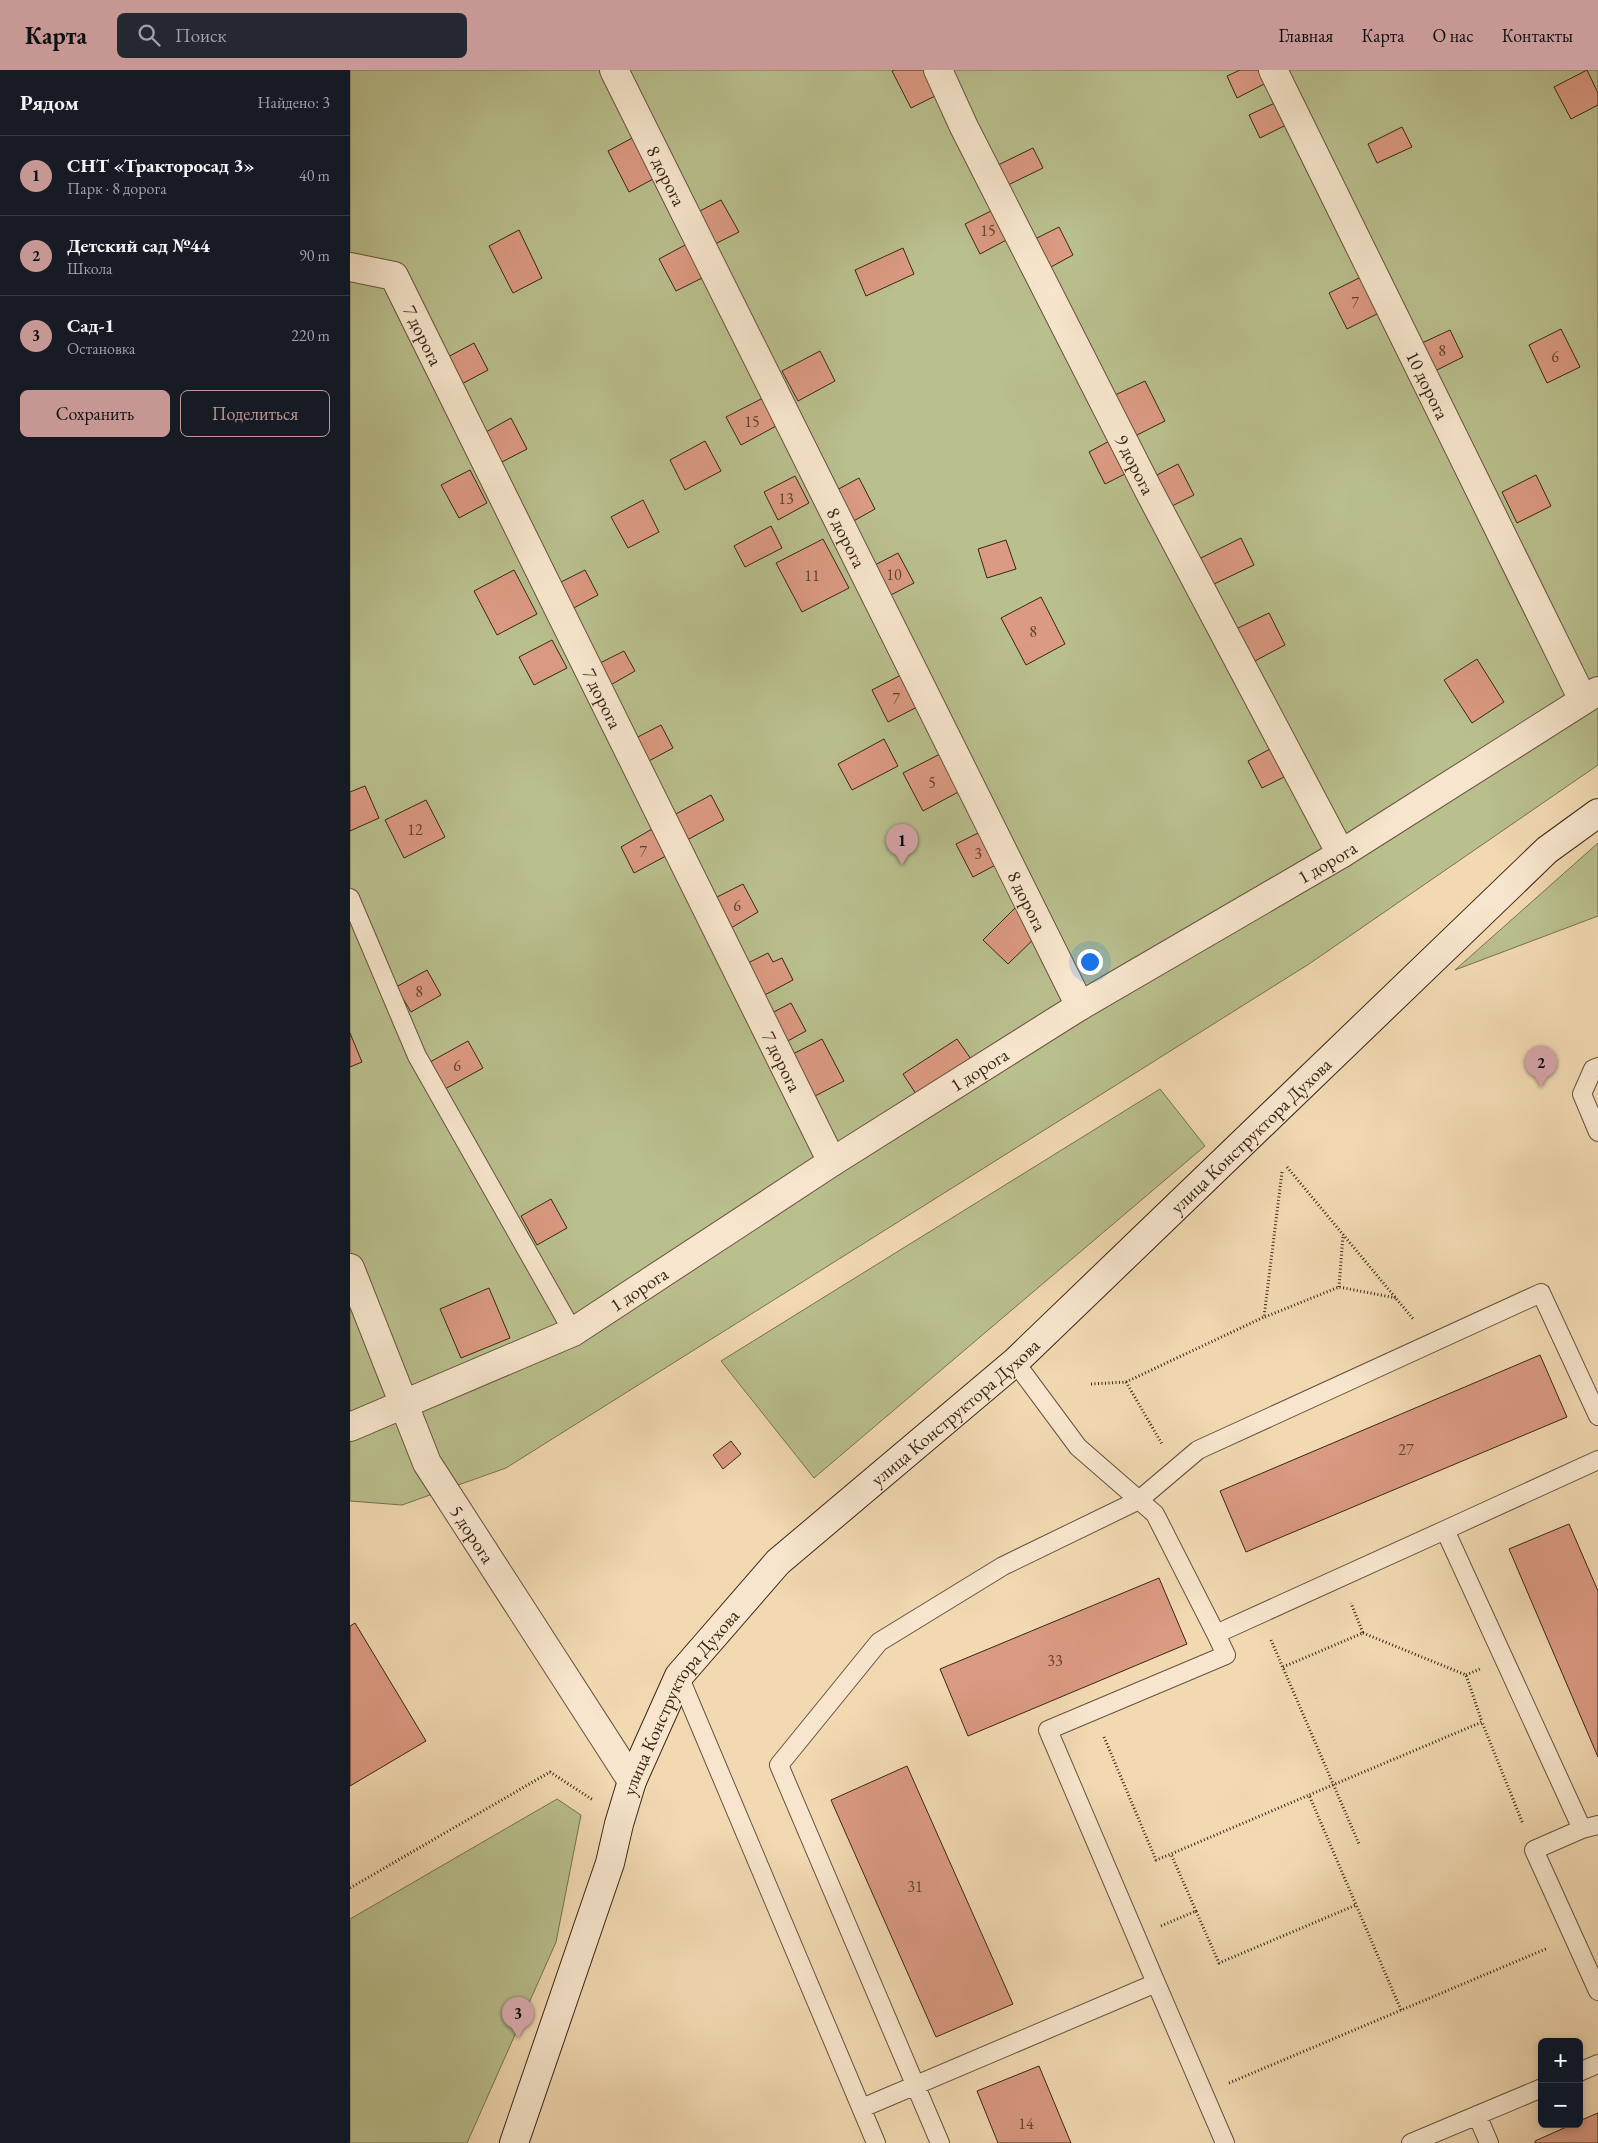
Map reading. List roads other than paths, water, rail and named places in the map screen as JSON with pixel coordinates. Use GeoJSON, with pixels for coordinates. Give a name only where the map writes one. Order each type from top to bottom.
{"type":"FeatureCollection","features":[{"type":"Feature","properties":{"kind":"street","name":"8 дорога"},"geometry":{"type":"LineString","coordinates":[[614,70],[1080,1006]]}},
{"type":"Feature","properties":{"kind":"street","name":"9 дорога"},"geometry":{"type":"LineString","coordinates":[[938,70],[964,127],[1150,493],[1342,854]]}},
{"type":"Feature","properties":{"kind":"street","name":"10 дорога"},"geometry":{"type":"LineString","coordinates":[[1273,70],[1591,696]]}},
{"type":"Feature","properties":{"kind":"street","name":"7 дорога"},"geometry":{"type":"LineString","coordinates":[[350,267],[394,276],[832,1162]]}},
{"type":"Feature","properties":{"kind":"street","name":"1 дорога"},"geometry":{"type":"LineString","coordinates":[[350,1427],[573,1332],[832,1162],[1080,1006],[1342,854],[1591,696]]}},
{"type":"Feature","properties":{"kind":"street","name":"улица Конструктора Духова"},"geometry":{"type":"LineString","coordinates":[[514,2143],[610,1863],[632,1781],[679,1676],[778,1562],[1015,1362],[1547,850],[1598,813]]}},
{"type":"Feature","properties":{"kind":"street","name":"5 дорога"},"geometry":{"type":"LineString","coordinates":[[350,1268],[427,1462],[632,1781]]}},
{"type":"Feature","properties":{"kind":"lane"},"geometry":{"type":"LineString","coordinates":[[350,898],[417,1056],[573,1332]]}},
{"type":"Feature","properties":{"kind":"lane"},"geometry":{"type":"LineString","coordinates":[[1598,1067],[1593,1068],[1582,1094],[1598,1132]]}},
{"type":"Feature","properties":{"kind":"lane"},"geometry":{"type":"LineString","coordinates":[[940,2143],[779,1765],[879,1642],[1003,1566],[1139,1500],[1198,1450],[1542,1293],[1598,1416]]}},
{"type":"Feature","properties":{"kind":"lane"},"geometry":{"type":"LineString","coordinates":[[1015,1362],[1078,1447],[1155,1514],[1226,1655],[1048,1730],[1225,2143]]}},
{"type":"Feature","properties":{"kind":"lane"},"geometry":{"type":"LineString","coordinates":[[1216,1634],[1598,1460]]}},
{"type":"Feature","properties":{"kind":"lane"},"geometry":{"type":"LineString","coordinates":[[1445,1530],[1590,1827],[1534,1850],[1598,1991]]}},
{"type":"Feature","properties":{"kind":"lane"},"geometry":{"type":"LineString","coordinates":[[679,1676],[876,2143]]}},
{"type":"Feature","properties":{"kind":"lane"},"geometry":{"type":"LineString","coordinates":[[862,2108],[1156,1983]]}},
{"type":"Feature","properties":{"kind":"lane"},"geometry":{"type":"LineString","coordinates":[[1583,2070],[1598,2064]]}},
{"type":"Feature","properties":{"kind":"lane"},"geometry":{"type":"LineString","coordinates":[[1411,2143],[1538,2090]]}},
{"type":"Feature","properties":{"kind":"lane"},"geometry":{"type":"LineString","coordinates":[[1477,2115],[1489,2143]]}},
{"type":"Feature","properties":{"kind":"place","name":"СНТ «Тракторосад 3»"},"geometry":{"type":"Point","coordinates":[902,865]}},
{"type":"Feature","properties":{"kind":"place","name":"Детский сад №44"},"geometry":{"type":"Point","coordinates":[1541,1087]}},
{"type":"Feature","properties":{"kind":"place","name":"Сад-1"},"geometry":{"type":"Point","coordinates":[518,2038]}}]}
